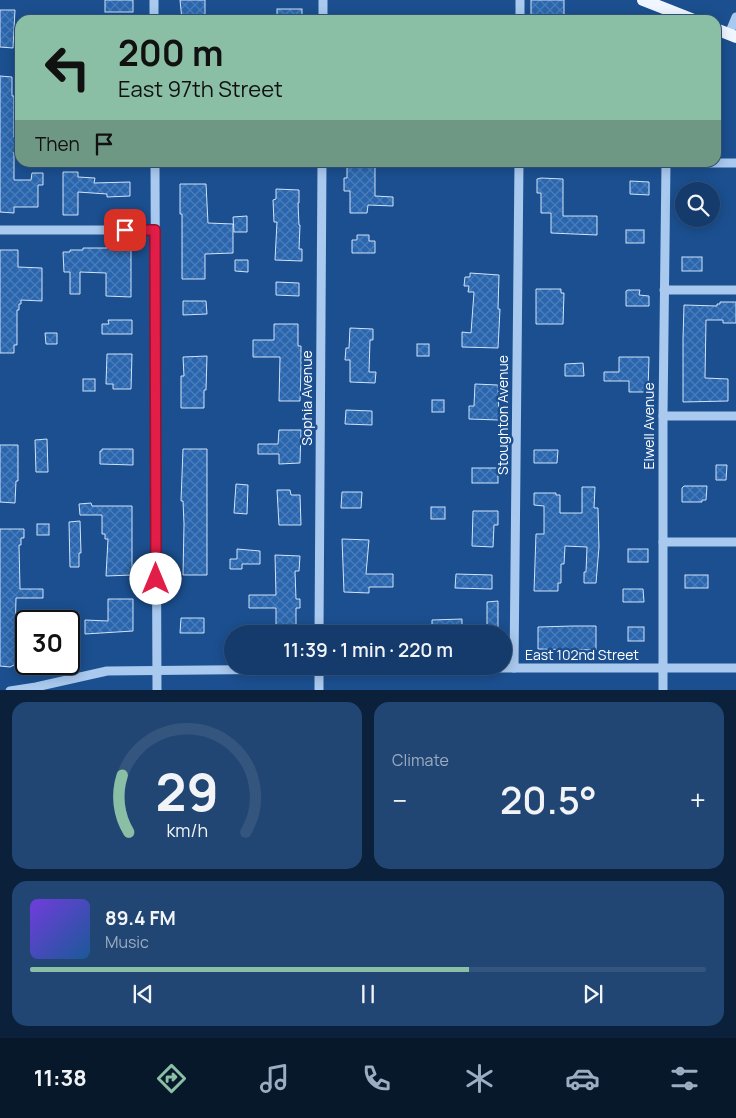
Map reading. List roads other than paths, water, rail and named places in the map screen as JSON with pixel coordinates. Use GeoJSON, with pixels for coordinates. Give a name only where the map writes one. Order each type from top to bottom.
{"type":"FeatureCollection","features":[{"type":"Feature","properties":{"kind":"main road"},"geometry":{"type":"LineString","coordinates":[[643,0],[670,15]]}},
{"type":"Feature","properties":{"kind":"main road"},"geometry":{"type":"LineString","coordinates":[[721,31],[733,36]]}},
{"type":"Feature","properties":{"kind":"street"},"geometry":{"type":"LineString","coordinates":[[154,0],[154,15]]}},
{"type":"Feature","properties":{"kind":"street"},"geometry":{"type":"LineString","coordinates":[[323,0],[323,15]]}},
{"type":"Feature","properties":{"kind":"street"},"geometry":{"type":"LineString","coordinates":[[520,0],[520,15]]}},
{"type":"Feature","properties":{"kind":"street"},"geometry":{"type":"LineString","coordinates":[[733,36],[736,17]]}},
{"type":"Feature","properties":{"kind":"street"},"geometry":{"type":"LineString","coordinates":[[721,163],[736,163]]}},
{"type":"Feature","properties":{"kind":"street"},"geometry":{"type":"LineString","coordinates":[[155,167],[157,690]]}},
{"type":"Feature","properties":{"kind":"street","name":"Sophia Avenue"},"geometry":{"type":"LineString","coordinates":[[319,625],[322,167]]}},
{"type":"Feature","properties":{"kind":"street","name":"Stoughton Avenue"},"geometry":{"type":"LineString","coordinates":[[514,668],[519,167]]}},
{"type":"Feature","properties":{"kind":"street","name":"Elwell Avenue"},"geometry":{"type":"LineString","coordinates":[[663,690],[663,416],[666,167]]}},
{"type":"Feature","properties":{"kind":"street"},"geometry":{"type":"LineString","coordinates":[[0,230],[155,230]]}},
{"type":"Feature","properties":{"kind":"street"},"geometry":{"type":"LineString","coordinates":[[664,290],[736,290]]}},
{"type":"Feature","properties":{"kind":"street"},"geometry":{"type":"LineString","coordinates":[[663,416],[736,416]]}},
{"type":"Feature","properties":{"kind":"street"},"geometry":{"type":"LineString","coordinates":[[663,542],[736,542]]}},
{"type":"Feature","properties":{"kind":"street","name":"East 102nd Street"},"geometry":{"type":"LineString","coordinates":[[514,668],[736,668]]}},
{"type":"Feature","properties":{"kind":"street","name":"East 102nd Street"},"geometry":{"type":"LineString","coordinates":[[10,690],[107,670],[224,670]]}},
{"type":"Feature","properties":{"kind":"street"},"geometry":{"type":"LineString","coordinates":[[319,675],[319,690]]}}]}
